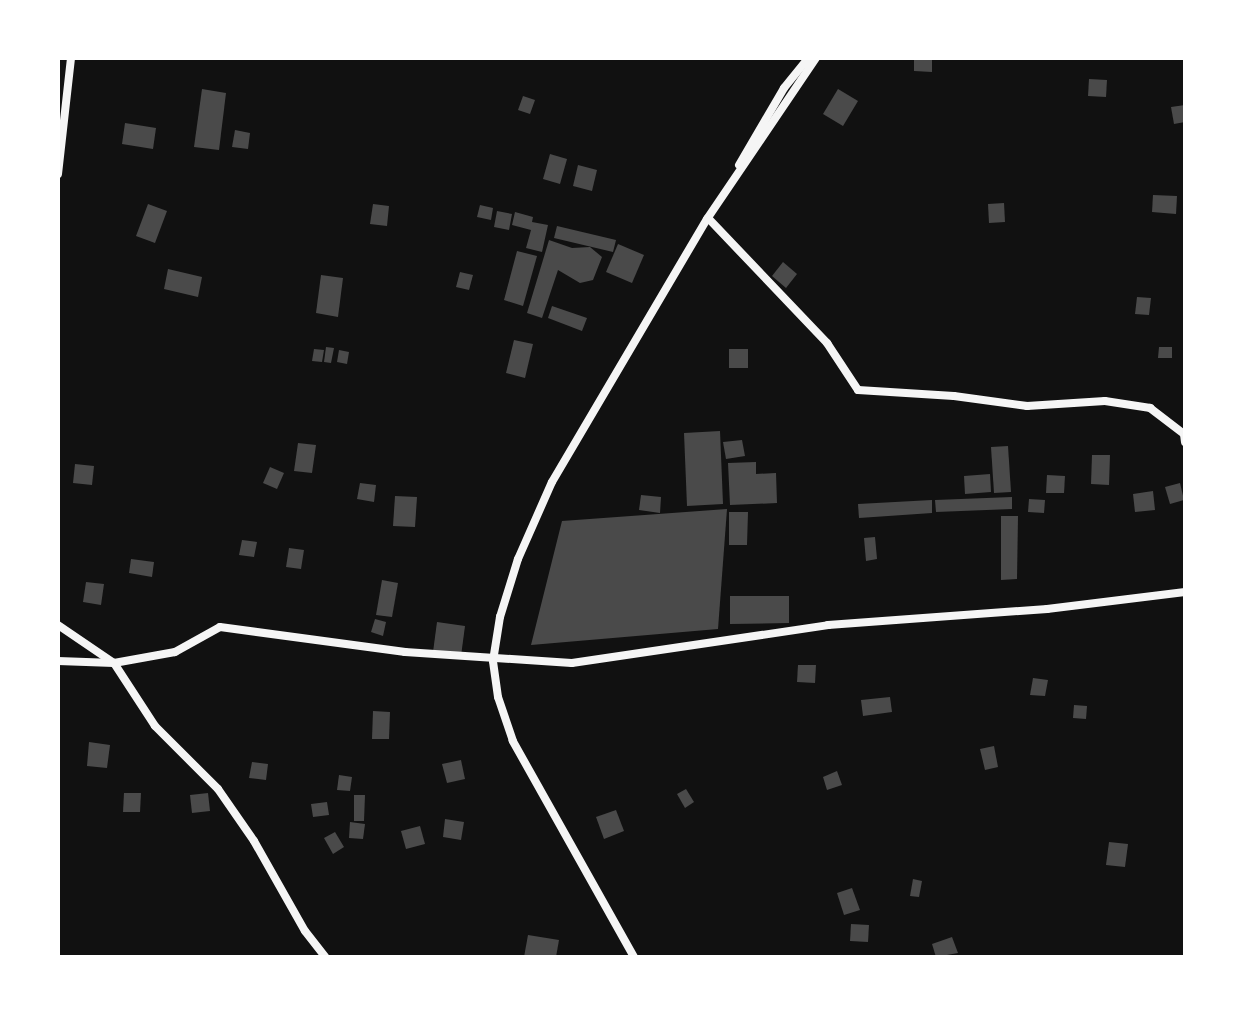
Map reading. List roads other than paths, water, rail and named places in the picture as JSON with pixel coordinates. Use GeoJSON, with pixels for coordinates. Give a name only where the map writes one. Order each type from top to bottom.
{"type":"FeatureCollection","features":[{"type":"Feature","properties":{"kind":"street"},"geometry":{"type":"LineString","coordinates":[[58,174],[71,58]]}},
{"type":"Feature","properties":{"kind":"street"},"geometry":{"type":"LineString","coordinates":[[634,957],[513,741],[498,697],[493,661],[500,617],[518,559],[552,482],[784,88],[808,58]]}},
{"type":"Feature","properties":{"kind":"street"},"geometry":{"type":"LineString","coordinates":[[707,219],[816,58]]}},
{"type":"Feature","properties":{"kind":"street"},"geometry":{"type":"LineString","coordinates":[[707,219],[827,343],[858,390],[954,396],[1027,406],[1105,401],[1150,408],[1184,434],[1185,442]]}},
{"type":"Feature","properties":{"kind":"street"},"geometry":{"type":"LineString","coordinates":[[58,661],[114,663],[175,652],[220,627],[493,661],[572,663],[828,625],[1032,611],[1185,592]]}},
{"type":"Feature","properties":{"kind":"street"},"geometry":{"type":"LineString","coordinates":[[58,625],[114,663],[155,726],[218,789],[254,841],[305,931],[325,957]]}}]}
